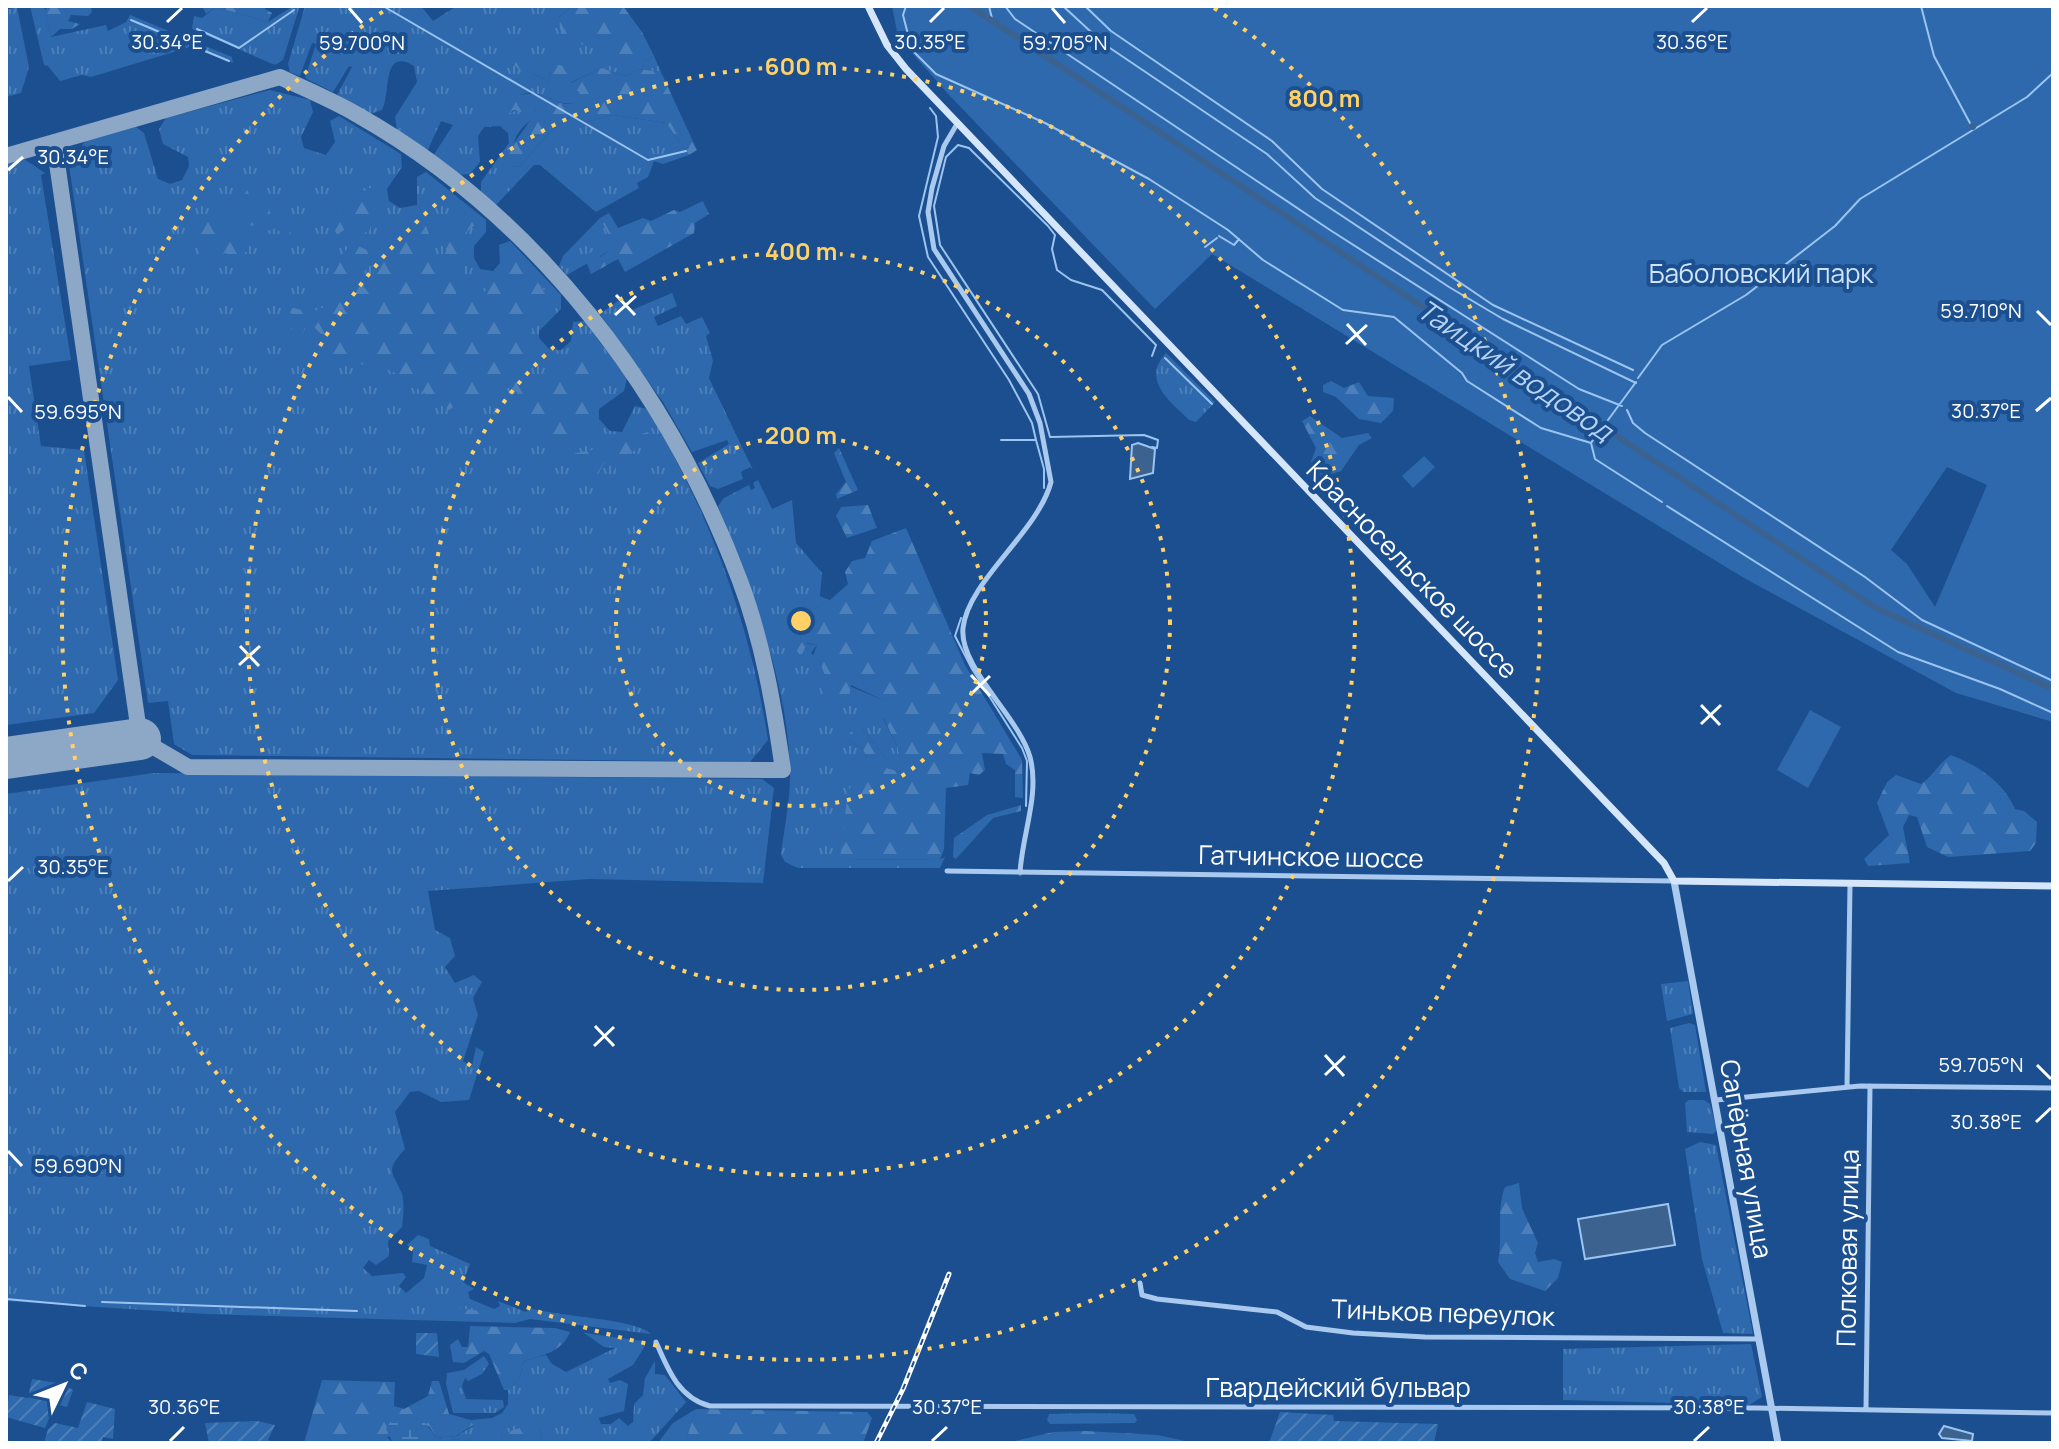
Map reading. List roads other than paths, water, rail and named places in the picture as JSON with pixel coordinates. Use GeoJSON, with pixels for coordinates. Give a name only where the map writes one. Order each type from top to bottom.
{"type":"FeatureCollection","features":[{"type":"Feature","properties":{"kind":"main road","name":"Красносельское шоссе"},"geometry":{"type":"LineString","coordinates":[[868,6],[878,31],[896,58],[1664,863],[1674,881]]}},
{"type":"Feature","properties":{"kind":"main road"},"geometry":{"type":"LineString","coordinates":[[1674,881],[2053,886]]}},
{"type":"Feature","properties":{"kind":"street"},"geometry":{"type":"LineString","coordinates":[[957,124],[944,146],[932,188],[928,212],[934,249],[1029,394],[1040,423],[1051,482],[1024,530],[976,596],[963,629],[970,657],[1007,713],[1031,762],[1033,779],[1020,873]]}},
{"type":"Feature","properties":{"kind":"street","name":"Гатчинское шоссе"},"geometry":{"type":"LineString","coordinates":[[947,871],[1674,881]]}},
{"type":"Feature","properties":{"kind":"street","name":"Сапёрная улица"},"geometry":{"type":"LineString","coordinates":[[1674,881],[1778,1443]]}},
{"type":"Feature","properties":{"kind":"street"},"geometry":{"type":"LineString","coordinates":[[1847,1087],[1850,885]]}},
{"type":"Feature","properties":{"kind":"street"},"geometry":{"type":"LineString","coordinates":[[1716,1100],[1870,1086],[2053,1088]]}},
{"type":"Feature","properties":{"kind":"street","name":"Полковая улица"},"geometry":{"type":"LineString","coordinates":[[1866,1410],[1870,1086]]}},
{"type":"Feature","properties":{"kind":"street","name":"Тиньков переулок"},"geometry":{"type":"LineString","coordinates":[[1140,1283],[1142,1295],[1157,1299],[1277,1312],[1306,1327],[1353,1333],[1425,1337],[1759,1339]]}},
{"type":"Feature","properties":{"kind":"street","name":"Гвардейский бульвар"},"geometry":{"type":"LineString","coordinates":[[656,1342],[683,1392],[694,1402],[710,1406],[1772,1409],[2053,1413]]}},
{"type":"Feature","properties":{"kind":"waterway"},"geometry":{"type":"LineString","coordinates":[[383,6],[648,160],[686,151]]}},
{"type":"Feature","properties":{"kind":"waterway"},"geometry":{"type":"LineString","coordinates":[[906,6],[903,15],[912,50],[936,74],[1045,123],[1149,179],[1228,230],[1263,260],[1343,310],[1394,317],[1462,373],[1467,381],[1541,428],[1591,443]]}},
{"type":"Feature","properties":{"kind":"waterway","name":"Таицкий водовод"},"geometry":{"type":"LineString","coordinates":[[970,6],[1874,607],[2053,689]]}},
{"type":"Feature","properties":{"kind":"waterway","name":"Таицкий водовод"},"geometry":{"type":"LineString","coordinates":[[989,6],[993,23]]}},
{"type":"Feature","properties":{"kind":"waterway"},"geometry":{"type":"LineString","coordinates":[[1005,6],[1015,19],[1330,230],[1579,389],[1622,406]]}},
{"type":"Feature","properties":{"kind":"waterway"},"geometry":{"type":"LineString","coordinates":[[1063,6],[1104,44],[1267,154],[1315,198],[1449,287],[1503,319],[1636,383]]}},
{"type":"Feature","properties":{"kind":"waterway"},"geometry":{"type":"LineString","coordinates":[[1085,6],[1111,31],[1272,141],[1322,189],[1493,305],[1633,370]]}},
{"type":"Feature","properties":{"kind":"waterway"},"geometry":{"type":"LineString","coordinates":[[1921,6],[1934,56],[1971,125]]}},
{"type":"Feature","properties":{"kind":"waterway"},"geometry":{"type":"LineString","coordinates":[[197,29],[239,48],[294,10]]}},
{"type":"Feature","properties":{"kind":"waterway"},"geometry":{"type":"LineString","coordinates":[[131,20],[229,61]]}},
{"type":"Feature","properties":{"kind":"waterway"},"geometry":{"type":"LineString","coordinates":[[1638,378],[1662,345],[1746,295],[1835,226],[1860,199],[2027,97],[2053,73]]}},
{"type":"Feature","properties":{"kind":"waterway"},"geometry":{"type":"LineString","coordinates":[[930,108],[936,116],[938,137],[919,216],[928,257],[1009,380],[1032,423],[1036,440]]}},
{"type":"Feature","properties":{"kind":"waterway"},"geometry":{"type":"LineString","coordinates":[[1152,356],[1156,345],[1102,290],[1071,280],[1057,270],[1052,249],[1055,235],[1048,226],[969,148],[958,145],[946,157],[934,206],[940,245],[1038,394],[1050,437],[1144,435],[1158,440],[1157,448],[1152,447]]}},
{"type":"Feature","properties":{"kind":"waterway"},"geometry":{"type":"LineString","coordinates":[[1219,236],[1234,245],[1239,239]]}},
{"type":"Feature","properties":{"kind":"waterway"},"geometry":{"type":"LineString","coordinates":[[1205,247],[1217,238]]}},
{"type":"Feature","properties":{"kind":"waterway"},"geometry":{"type":"LineString","coordinates":[[1165,358],[1212,404]]}},
{"type":"Feature","properties":{"kind":"waterway"},"geometry":{"type":"LineString","coordinates":[[1608,420],[1636,382]]}},
{"type":"Feature","properties":{"kind":"waterway"},"geometry":{"type":"LineString","coordinates":[[1627,410],[1633,423],[1645,433],[1865,577],[1922,620],[2053,681]]}},
{"type":"Feature","properties":{"kind":"waterway"},"geometry":{"type":"LineString","coordinates":[[1597,434],[1591,443],[1595,459],[1662,502]]}},
{"type":"Feature","properties":{"kind":"waterway"},"geometry":{"type":"LineString","coordinates":[[1001,440],[1036,440],[1044,469],[1044,488]]}},
{"type":"Feature","properties":{"kind":"waterway"},"geometry":{"type":"LineString","coordinates":[[1667,506],[1898,652],[2000,689],[2053,713]]}},
{"type":"Feature","properties":{"kind":"waterway"},"geometry":{"type":"LineString","coordinates":[[961,618],[955,636],[1027,761],[1026,806]]}},
{"type":"Feature","properties":{"kind":"waterway"},"geometry":{"type":"LineString","coordinates":[[6,1299],[85,1306]]}},
{"type":"Feature","properties":{"kind":"waterway"},"geometry":{"type":"LineString","coordinates":[[102,1302],[357,1311]]}},
{"type":"Feature","properties":{"kind":"railway"},"geometry":{"type":"LineString","coordinates":[[876,1443],[903,1389],[949,1274]]}},
{"type":"Feature","properties":{"kind":"park label","name":"Баболовский парк"},"geometry":{"type":"Point","coordinates":[1761,274]}}]}
